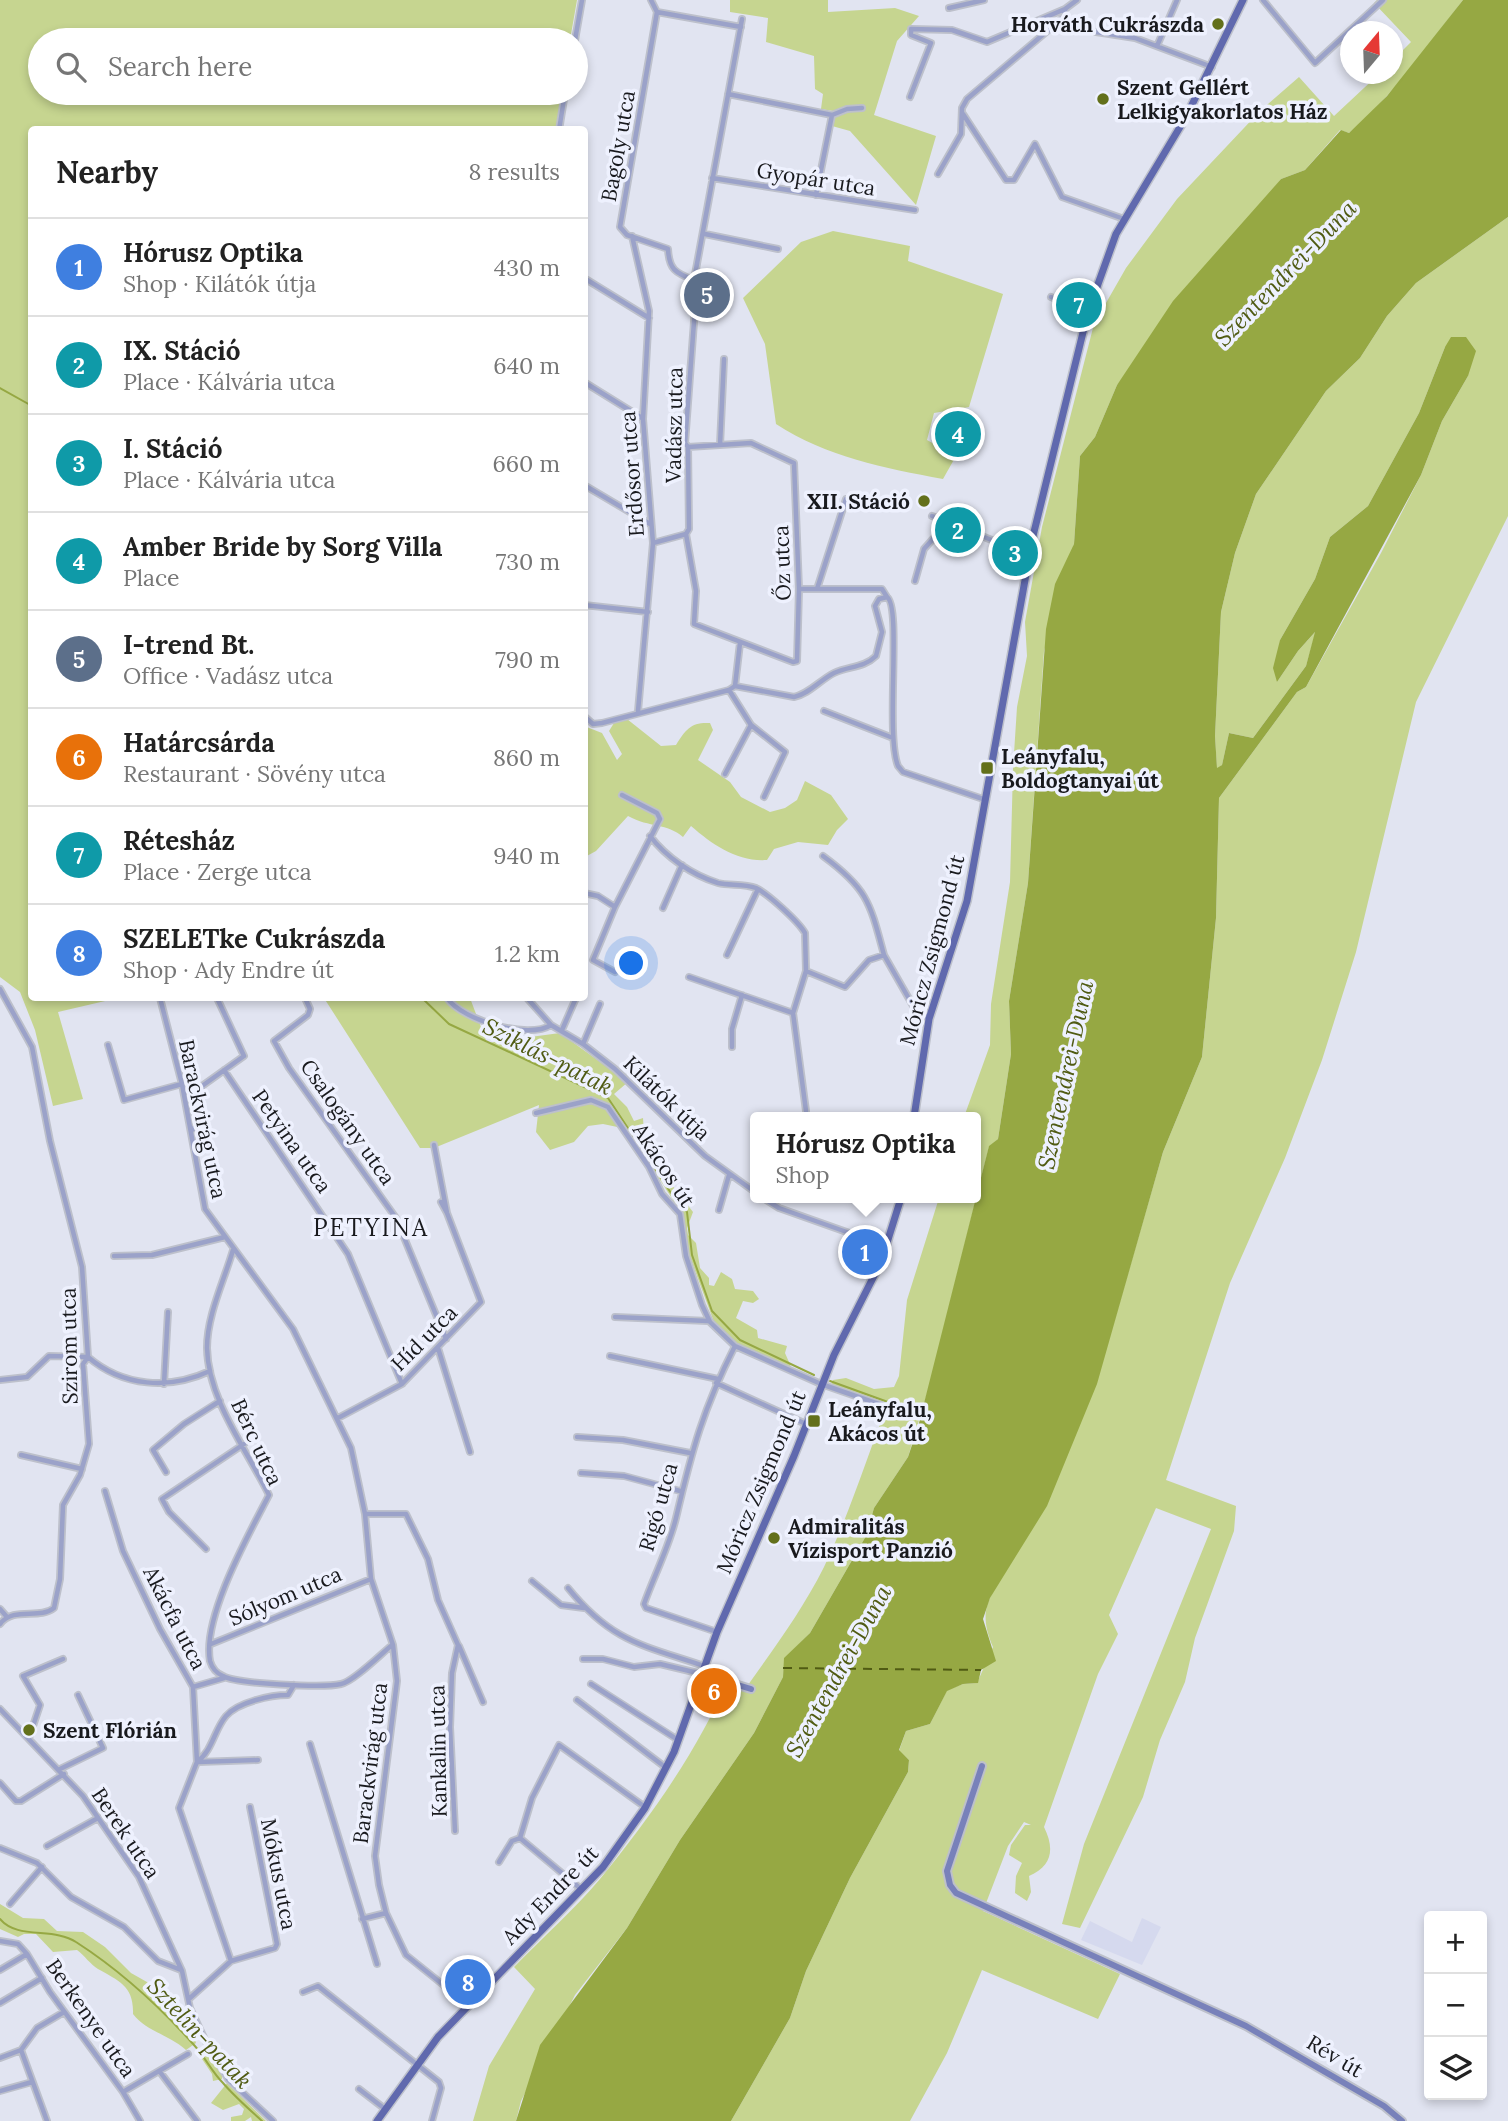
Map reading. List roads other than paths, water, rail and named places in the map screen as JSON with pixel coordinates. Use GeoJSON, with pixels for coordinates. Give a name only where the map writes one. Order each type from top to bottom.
{"type":"FeatureCollection","features":[{"type":"Feature","properties":{"kind":"main road","name":"Móricz Zsigmond út"},"geometry":{"type":"LineString","coordinates":[[915,1112],[929,1019],[967,901],[1030,555],[1087,315],[1108,251],[1124,219],[1163,158],[1212,67],[1242,0]]}},
{"type":"Feature","properties":{"kind":"main road","name":"Móricz Zsigmond út"},"geometry":{"type":"LineString","coordinates":[[703,1670],[821,1384],[887,1247],[900,1203]]}},
{"type":"Feature","properties":{"kind":"main road","name":"Ady Endre út"},"geometry":{"type":"LineString","coordinates":[[377,2121],[416,2066],[467,2004],[582,1890],[619,1847],[667,1768],[703,1670]]}},
{"type":"Feature","properties":{"kind":"street"},"geometry":{"type":"LineString","coordinates":[[577,28],[582,0]]}},
{"type":"Feature","properties":{"kind":"street"},"geometry":{"type":"LineString","coordinates":[[651,0],[657,12],[741,27]]}},
{"type":"Feature","properties":{"kind":"street"},"geometry":{"type":"LineString","coordinates":[[949,8],[984,0]]}},
{"type":"Feature","properties":{"kind":"street"},"geometry":{"type":"LineString","coordinates":[[910,97],[930,45],[911,35],[911,29],[953,30],[987,42],[1065,9],[1077,0]]}},
{"type":"Feature","properties":{"kind":"street"},"geometry":{"type":"LineString","coordinates":[[1157,46],[1177,0]]}},
{"type":"Feature","properties":{"kind":"street"},"geometry":{"type":"LineString","coordinates":[[1263,0],[1315,63],[1383,0]]}},
{"type":"Feature","properties":{"kind":"street"},"geometry":{"type":"LineString","coordinates":[[937,174],[961,134],[967,99],[1065,16],[1065,9]]}},
{"type":"Feature","properties":{"kind":"street","name":"Bagoly utca"},"geometry":{"type":"LineString","coordinates":[[632,236],[622,232],[620,227],[657,12]]}},
{"type":"Feature","properties":{"kind":"street","name":"Vadász utca"},"geometry":{"type":"LineString","coordinates":[[740,643],[694,624],[696,591],[686,534],[689,529],[685,409],[696,295],[694,281],[705,234],[712,178],[742,19]]}},
{"type":"Feature","properties":{"kind":"street"},"geometry":{"type":"LineString","coordinates":[[1096,32],[1135,38],[1212,67]]}},
{"type":"Feature","properties":{"kind":"street"},"geometry":{"type":"LineString","coordinates":[[728,94],[832,115],[847,109],[862,108]]}},
{"type":"Feature","properties":{"kind":"street"},"geometry":{"type":"LineString","coordinates":[[560,126],[563,105]]}},
{"type":"Feature","properties":{"kind":"street"},"geometry":{"type":"LineString","coordinates":[[963,114],[1006,180],[1014,180],[1035,144],[1062,197],[1124,219]]}},
{"type":"Feature","properties":{"kind":"street"},"geometry":{"type":"LineString","coordinates":[[816,195],[832,115]]}},
{"type":"Feature","properties":{"kind":"street","name":"Gyopár utca"},"geometry":{"type":"LineString","coordinates":[[712,178],[915,210]]}},
{"type":"Feature","properties":{"kind":"street"},"geometry":{"type":"LineString","coordinates":[[705,234],[778,249]]}},
{"type":"Feature","properties":{"kind":"street"},"geometry":{"type":"LineString","coordinates":[[632,236],[668,249],[669,263],[675,273],[694,281]]}},
{"type":"Feature","properties":{"kind":"street","name":"Erdősor utca"},"geometry":{"type":"LineString","coordinates":[[632,236],[649,318],[643,419],[653,543],[638,711]]}},
{"type":"Feature","properties":{"kind":"street"},"geometry":{"type":"LineString","coordinates":[[588,280],[649,318]]}},
{"type":"Feature","properties":{"kind":"street"},"geometry":{"type":"LineString","coordinates":[[1051,297],[1098,318]]}},
{"type":"Feature","properties":{"kind":"street"},"geometry":{"type":"LineString","coordinates":[[688,447],[720,445],[724,359]]}},
{"type":"Feature","properties":{"kind":"street"},"geometry":{"type":"LineString","coordinates":[[588,385],[643,419]]}},
{"type":"Feature","properties":{"kind":"street","name":"Őz utca"},"geometry":{"type":"LineString","coordinates":[[720,445],[751,443],[794,463],[799,589],[797,661],[793,662],[740,643]]}},
{"type":"Feature","properties":{"kind":"street"},"geometry":{"type":"LineString","coordinates":[[588,487],[651,524]]}},
{"type":"Feature","properties":{"kind":"street"},"geometry":{"type":"LineString","coordinates":[[817,589],[846,499]]}},
{"type":"Feature","properties":{"kind":"street"},"geometry":{"type":"LineString","coordinates":[[932,516],[1030,555]]}},
{"type":"Feature","properties":{"kind":"street"},"geometry":{"type":"LineString","coordinates":[[915,581],[924,549],[948,522]]}},
{"type":"Feature","properties":{"kind":"street"},"geometry":{"type":"LineString","coordinates":[[653,543],[686,534]]}},
{"type":"Feature","properties":{"kind":"street"},"geometry":{"type":"LineString","coordinates":[[799,589],[882,589],[894,605],[895,643],[890,695],[896,760],[903,772],[986,800]]}},
{"type":"Feature","properties":{"kind":"street"},"geometry":{"type":"LineString","coordinates":[[588,720],[593,724],[729,690],[735,686],[794,697],[835,672],[871,661],[879,651],[882,639],[875,606],[879,600],[887,597]]}},
{"type":"Feature","properties":{"kind":"street"},"geometry":{"type":"LineString","coordinates":[[588,605],[648,612]]}},
{"type":"Feature","properties":{"kind":"street"},"geometry":{"type":"LineString","coordinates":[[735,686],[740,643]]}},
{"type":"Feature","properties":{"kind":"street"},"geometry":{"type":"LineString","coordinates":[[729,690],[751,725],[785,752],[764,797]]}},
{"type":"Feature","properties":{"kind":"street"},"geometry":{"type":"LineString","coordinates":[[824,711],[893,738]]}},
{"type":"Feature","properties":{"kind":"street"},"geometry":{"type":"LineString","coordinates":[[725,774],[751,725]]}},
{"type":"Feature","properties":{"kind":"street"},"geometry":{"type":"LineString","coordinates":[[615,972],[593,960],[615,908],[660,818],[657,813],[622,795]]}},
{"type":"Feature","properties":{"kind":"street"},"geometry":{"type":"LineString","coordinates":[[650,836],[662,852],[717,883],[758,890],[805,933],[806,971],[793,1013],[806,1111]]}},
{"type":"Feature","properties":{"kind":"street"},"geometry":{"type":"LineString","coordinates":[[824,856],[859,885],[870,903],[884,955],[916,1011],[929,1019]]}},
{"type":"Feature","properties":{"kind":"street"},"geometry":{"type":"LineString","coordinates":[[663,908],[682,865]]}},
{"type":"Feature","properties":{"kind":"street"},"geometry":{"type":"LineString","coordinates":[[727,955],[758,890]]}},
{"type":"Feature","properties":{"kind":"street"},"geometry":{"type":"LineString","coordinates":[[588,894],[598,896],[615,908]]}},
{"type":"Feature","properties":{"kind":"street"},"geometry":{"type":"LineString","coordinates":[[806,971],[845,986],[869,960],[884,955]]}},
{"type":"Feature","properties":{"kind":"street"},"geometry":{"type":"LineString","coordinates":[[689,977],[793,1013]]}},
{"type":"Feature","properties":{"kind":"street","name":"Szirom utca"},"geometry":{"type":"LineString","coordinates":[[0,989],[32,1047],[50,1141],[82,1267],[88,1357],[83,1364],[89,1444],[82,1469],[63,1505],[60,1579],[54,1608],[48,1613],[7,1617]]}},
{"type":"Feature","properties":{"kind":"street"},"geometry":{"type":"LineString","coordinates":[[732,1046],[732,1029],[742,995]]}},
{"type":"Feature","properties":{"kind":"street","name":"Barackvirág utca"},"geometry":{"type":"LineString","coordinates":[[161,1001],[182,1084],[205,1209],[293,1329],[338,1418],[358,1471],[371,1579],[393,1645],[396,1697],[375,1856],[386,1913],[406,1955],[467,2004]]}},
{"type":"Feature","properties":{"kind":"street"},"geometry":{"type":"LineString","coordinates":[[191,1131],[201,1121],[202,1086],[244,1056],[218,1001]]}},
{"type":"Feature","properties":{"kind":"street","name":"Csalogány utca"},"geometry":{"type":"LineString","coordinates":[[306,1001],[310,1009],[308,1015],[275,1037],[289,1068],[396,1218],[446,1339]]}},
{"type":"Feature","properties":{"kind":"street"},"geometry":{"type":"LineString","coordinates":[[451,1001],[466,1012],[508,1029],[544,1030],[551,1025],[530,1001]]}},
{"type":"Feature","properties":{"kind":"street"},"geometry":{"type":"LineString","coordinates":[[562,1030],[575,1001]]}},
{"type":"Feature","properties":{"kind":"street"},"geometry":{"type":"LineString","coordinates":[[583,1044],[600,1004]]}},
{"type":"Feature","properties":{"kind":"street","name":"Kilátók útja"},"geometry":{"type":"LineString","coordinates":[[551,1025],[583,1044],[627,1080],[670,1125],[729,1175],[750,1189]]}},
{"type":"Feature","properties":{"kind":"street"},"geometry":{"type":"LineString","coordinates":[[108,1045],[124,1100],[182,1084]]}},
{"type":"Feature","properties":{"kind":"street","name":"Petyina utca"},"geometry":{"type":"LineString","coordinates":[[224,1070],[348,1254],[402,1384]]}},
{"type":"Feature","properties":{"kind":"street","name":"Akácos út"},"geometry":{"type":"LineString","coordinates":[[536,1112],[591,1100],[608,1107],[649,1167],[662,1194],[680,1214],[686,1256],[710,1322],[736,1346],[821,1384],[890,1408]]}},
{"type":"Feature","properties":{"kind":"street","name":"Híd utca"},"geometry":{"type":"LineString","coordinates":[[434,1145],[447,1213]]}},
{"type":"Feature","properties":{"kind":"street"},"geometry":{"type":"LineString","coordinates":[[719,1210],[729,1175]]}},
{"type":"Feature","properties":{"kind":"street","name":"Híd utca"},"geometry":{"type":"LineString","coordinates":[[338,1418],[402,1384],[481,1302],[441,1202]]}},
{"type":"Feature","properties":{"kind":"street"},"geometry":{"type":"LineString","coordinates":[[771,1203],[887,1247]]}},
{"type":"Feature","properties":{"kind":"street"},"geometry":{"type":"LineString","coordinates":[[114,1256],[152,1255],[225,1237]]}},
{"type":"Feature","properties":{"kind":"street","name":"Bérc utca"},"geometry":{"type":"LineString","coordinates":[[225,1678],[212,1668],[209,1657],[215,1620],[229,1572],[269,1495],[220,1401],[210,1371],[207,1348],[210,1325],[234,1249]]}},
{"type":"Feature","properties":{"kind":"street"},"geometry":{"type":"LineString","coordinates":[[164,1384],[168,1312]]}},
{"type":"Feature","properties":{"kind":"street"},"geometry":{"type":"LineString","coordinates":[[615,1317],[710,1322]]}},
{"type":"Feature","properties":{"kind":"street","name":"Rigó utca"},"geometry":{"type":"LineString","coordinates":[[717,1632],[644,1607],[677,1516],[680,1491],[690,1453],[717,1381],[736,1346]]}},
{"type":"Feature","properties":{"kind":"street"},"geometry":{"type":"LineString","coordinates":[[438,1348],[470,1452]]}},
{"type":"Feature","properties":{"kind":"street"},"geometry":{"type":"LineString","coordinates":[[0,1380],[27,1377],[50,1356],[88,1357],[112,1374],[131,1380],[164,1384],[210,1371]]}},
{"type":"Feature","properties":{"kind":"street"},"geometry":{"type":"LineString","coordinates":[[610,1356],[717,1381],[806,1424]]}},
{"type":"Feature","properties":{"kind":"street"},"geometry":{"type":"LineString","coordinates":[[166,1472],[153,1450],[184,1424],[220,1401]]}},
{"type":"Feature","properties":{"kind":"street"},"geometry":{"type":"LineString","coordinates":[[577,1437],[623,1440],[690,1453]]}},
{"type":"Feature","properties":{"kind":"street"},"geometry":{"type":"LineString","coordinates":[[206,1549],[173,1518],[163,1499],[244,1444]]}},
{"type":"Feature","properties":{"kind":"street"},"geometry":{"type":"LineString","coordinates":[[21,1455],[82,1469]]}},
{"type":"Feature","properties":{"kind":"street"},"geometry":{"type":"LineString","coordinates":[[581,1473],[624,1476],[680,1491]]}},
{"type":"Feature","properties":{"kind":"street","name":"Akácfa utca"},"geometry":{"type":"LineString","coordinates":[[105,1491],[123,1551],[160,1629],[193,1686],[197,1762],[179,1808],[231,1961]]}},
{"type":"Feature","properties":{"kind":"street"},"geometry":{"type":"LineString","coordinates":[[365,1514],[406,1514],[428,1559],[438,1600],[483,1702]]}},
{"type":"Feature","properties":{"kind":"street","name":"Sólyom utca"},"geometry":{"type":"LineString","coordinates":[[212,1644],[371,1579]]}},
{"type":"Feature","properties":{"kind":"street"},"geometry":{"type":"LineString","coordinates":[[532,1581],[561,1605],[585,1608]]}},
{"type":"Feature","properties":{"kind":"street"},"geometry":{"type":"LineString","coordinates":[[568,1588],[605,1626],[633,1644],[751,1689]]}},
{"type":"Feature","properties":{"kind":"street"},"geometry":{"type":"LineString","coordinates":[[0,1608],[7,1617],[0,1624]]}},
{"type":"Feature","properties":{"kind":"street"},"geometry":{"type":"LineString","coordinates":[[193,1686],[225,1678],[294,1685],[343,1684],[393,1645]]}},
{"type":"Feature","properties":{"kind":"street","name":"Kankalin utca"},"geometry":{"type":"LineString","coordinates":[[455,1830],[450,1727],[452,1674],[458,1645]]}},
{"type":"Feature","properties":{"kind":"street"},"geometry":{"type":"LineString","coordinates":[[29,1738],[40,1705],[23,1676],[63,1659]]}},
{"type":"Feature","properties":{"kind":"street"},"geometry":{"type":"LineString","coordinates":[[583,1660],[603,1659],[634,1667],[660,1664],[703,1670]]}},
{"type":"Feature","properties":{"kind":"street"},"geometry":{"type":"LineString","coordinates":[[591,1684],[678,1740]]}},
{"type":"Feature","properties":{"kind":"street"},"geometry":{"type":"LineString","coordinates":[[197,1762],[205,1756],[227,1714],[268,1695],[288,1695],[294,1685]]}},
{"type":"Feature","properties":{"kind":"street"},"geometry":{"type":"LineString","coordinates":[[60,1769],[103,1748],[78,1695]]}},
{"type":"Feature","properties":{"kind":"street"},"geometry":{"type":"LineString","coordinates":[[577,1700],[667,1768]]}},
{"type":"Feature","properties":{"kind":"street","name":"Berek utca"},"geometry":{"type":"LineString","coordinates":[[0,1709],[60,1769],[139,1877],[182,1971],[198,2027],[228,2079],[273,2121]]}},
{"type":"Feature","properties":{"kind":"street"},"geometry":{"type":"LineString","coordinates":[[310,1744],[377,1964]]}},
{"type":"Feature","properties":{"kind":"street"},"geometry":{"type":"LineString","coordinates":[[520,1838],[531,1798],[559,1745],[645,1808]]}},
{"type":"Feature","properties":{"kind":"street"},"geometry":{"type":"LineString","coordinates":[[197,1762],[258,1760]]}},
{"type":"Feature","properties":{"kind":"street","name":"Rév út"},"geometry":{"type":"LineString","coordinates":[[982,1766],[947,1871],[950,1885],[956,1893],[1247,2026],[1354,2087],[1402,2121]]}},
{"type":"Feature","properties":{"kind":"street"},"geometry":{"type":"LineString","coordinates":[[0,1783],[16,1801],[21,1801],[64,1774]]}},
{"type":"Feature","properties":{"kind":"street","name":"Mókus utca"},"geometry":{"type":"LineString","coordinates":[[231,1961],[275,1948],[277,1944],[250,1807]]}},
{"type":"Feature","properties":{"kind":"street"},"geometry":{"type":"LineString","coordinates":[[47,1846],[98,1818]]}},
{"type":"Feature","properties":{"kind":"street"},"geometry":{"type":"LineString","coordinates":[[499,1862],[512,1841],[520,1838]]}},
{"type":"Feature","properties":{"kind":"street"},"geometry":{"type":"LineString","coordinates":[[520,1838],[582,1890]]}},
{"type":"Feature","properties":{"kind":"street"},"geometry":{"type":"LineString","coordinates":[[0,1848],[42,1867],[71,1897],[124,1927],[158,1961],[182,1971]]}},
{"type":"Feature","properties":{"kind":"street"},"geometry":{"type":"LineString","coordinates":[[10,1904],[42,1867]]}},
{"type":"Feature","properties":{"kind":"street"},"geometry":{"type":"LineString","coordinates":[[362,1919],[386,1913]]}},
{"type":"Feature","properties":{"kind":"street","name":"Berkenye utca"},"geometry":{"type":"LineString","coordinates":[[0,1941],[18,1944],[27,1954],[64,2012],[123,2092],[188,2054]]}},
{"type":"Feature","properties":{"kind":"street"},"geometry":{"type":"LineString","coordinates":[[0,1970],[27,1954]]}},
{"type":"Feature","properties":{"kind":"street"},"geometry":{"type":"LineString","coordinates":[[190,1999],[231,1961]]}},
{"type":"Feature","properties":{"kind":"street"},"geometry":{"type":"LineString","coordinates":[[0,2003],[42,1978]]}},
{"type":"Feature","properties":{"kind":"street"},"geometry":{"type":"LineString","coordinates":[[303,1992],[318,1986],[441,2084],[432,2121]]}},
{"type":"Feature","properties":{"kind":"street"},"geometry":{"type":"LineString","coordinates":[[0,2058],[21,2050],[37,2028],[64,2012]]}},
{"type":"Feature","properties":{"kind":"street"},"geometry":{"type":"LineString","coordinates":[[21,2050],[47,2121]]}},
{"type":"Feature","properties":{"kind":"street","name":"Berkenye utca"},"geometry":{"type":"LineString","coordinates":[[160,2072],[197,2121]]}},
{"type":"Feature","properties":{"kind":"street"},"geometry":{"type":"LineString","coordinates":[[0,2091],[32,2082]]}},
{"type":"Feature","properties":{"kind":"street"},"geometry":{"type":"LineString","coordinates":[[359,2089],[385,2109]]}},
{"type":"Feature","properties":{"kind":"street"},"geometry":{"type":"LineString","coordinates":[[123,2092],[140,2121]]}},
{"type":"Feature","properties":{"kind":"water","name":"Szentendrei-Duna"},"geometry":{"type":"Polygon","coordinates":[[[1463,0],[1508,0],[1508,217],[1416,283],[1387,316],[1360,358],[1326,391],[1256,494],[1235,553],[1221,612],[1215,736],[1217,768],[1222,765],[1229,733],[1253,738],[1306,666],[1315,632],[1277,682],[1273,668],[1280,640],[1315,579],[1330,537],[1368,506],[1419,413],[1445,347],[1451,337],[1466,337],[1476,351],[1468,376],[1442,421],[1421,475],[1306,687],[1297,692],[1219,798],[1216,918],[1202,1057],[1163,1152],[1097,1384],[1047,1506],[990,1598],[983,1619],[996,1661],[981,1670],[978,1683],[963,1684],[947,1691],[930,1724],[906,1731],[899,1750],[909,1760],[908,1772],[850,1878],[806,1971],[790,2018],[731,2121],[516,2121],[540,2045],[627,1928],[680,1840],[754,1733],[783,1677],[784,1658],[810,1633],[866,1536],[874,1508],[908,1457],[975,1203],[981,1203],[981,1178],[989,1146],[998,1139],[1011,1054],[1009,1001],[1028,883],[1046,629],[1055,584],[1074,544],[1080,456],[1095,437],[1117,385],[1173,301],[1281,179],[1305,170],[1341,130],[1349,133],[1396,84],[1403,84],[1403,76],[1463,0]]]}},
{"type":"Feature","properties":{"kind":"waterway","name":"Sziklás-patak"},"geometry":{"type":"LineString","coordinates":[[0,388],[28,404]]}},
{"type":"Feature","properties":{"kind":"waterway","name":"Sziklás-patak"},"geometry":{"type":"LineString","coordinates":[[425,1001],[449,1024],[608,1098],[671,1193],[687,1212],[692,1255],[712,1311],[740,1340],[814,1375]]}},
{"type":"Feature","properties":{"kind":"waterway","name":"Sziklás-patak"},"geometry":{"type":"LineString","coordinates":[[830,1381],[921,1414]]}},
{"type":"Feature","properties":{"kind":"waterway","name":"Sztelin-patak"},"geometry":{"type":"LineString","coordinates":[[0,1919],[7,1925],[26,1932],[67,1938],[107,1964],[167,2017],[198,2050],[215,2074],[262,2121]]}},
{"type":"Feature","properties":{"kind":"place","name":"Horváth Cukrászda"},"geometry":{"type":"Point","coordinates":[1218,24]}},
{"type":"Feature","properties":{"kind":"place","name":"Szent Gellért Lelkigyakorlatos Ház"},"geometry":{"type":"Point","coordinates":[1103,99]}},
{"type":"Feature","properties":{"kind":"place","name":"I-trend Bt."},"geometry":{"type":"Point","coordinates":[707,295]}},
{"type":"Feature","properties":{"kind":"place","name":"Rétesház"},"geometry":{"type":"Point","coordinates":[1079,305]}},
{"type":"Feature","properties":{"kind":"place","name":"Amber Bride by Sorg Villa"},"geometry":{"type":"Point","coordinates":[958,434]}},
{"type":"Feature","properties":{"kind":"place","name":"XII. Stáció"},"geometry":{"type":"Point","coordinates":[924,501]}},
{"type":"Feature","properties":{"kind":"place","name":"IX. Stáció"},"geometry":{"type":"Point","coordinates":[958,530]}},
{"type":"Feature","properties":{"kind":"place","name":"I. Stáció"},"geometry":{"type":"Point","coordinates":[1015,553]}},
{"type":"Feature","properties":{"kind":"place","name":"Leányfalu, Boldogtanyai út"},"geometry":{"type":"Point","coordinates":[987,768]}},
{"type":"Feature","properties":{"kind":"place","name":"Hórusz Optika"},"geometry":{"type":"Point","coordinates":[865,1252]}},
{"type":"Feature","properties":{"kind":"place","name":"Leányfalu, Akácos út"},"geometry":{"type":"Point","coordinates":[814,1421]}},
{"type":"Feature","properties":{"kind":"place","name":"Admiralitás Vízisport Panzió"},"geometry":{"type":"Point","coordinates":[774,1538]}},
{"type":"Feature","properties":{"kind":"place","name":"Határcsárda"},"geometry":{"type":"Point","coordinates":[714,1691]}},
{"type":"Feature","properties":{"kind":"place","name":"Szent Flórián"},"geometry":{"type":"Point","coordinates":[29,1730]}},
{"type":"Feature","properties":{"kind":"place","name":"SZELETke Cukrászda"},"geometry":{"type":"Point","coordinates":[468,1982]}},
{"type":"Feature","properties":{"kind":"district","name":"PETYINA"},"geometry":{"type":"Point","coordinates":[371,1227]}}]}
